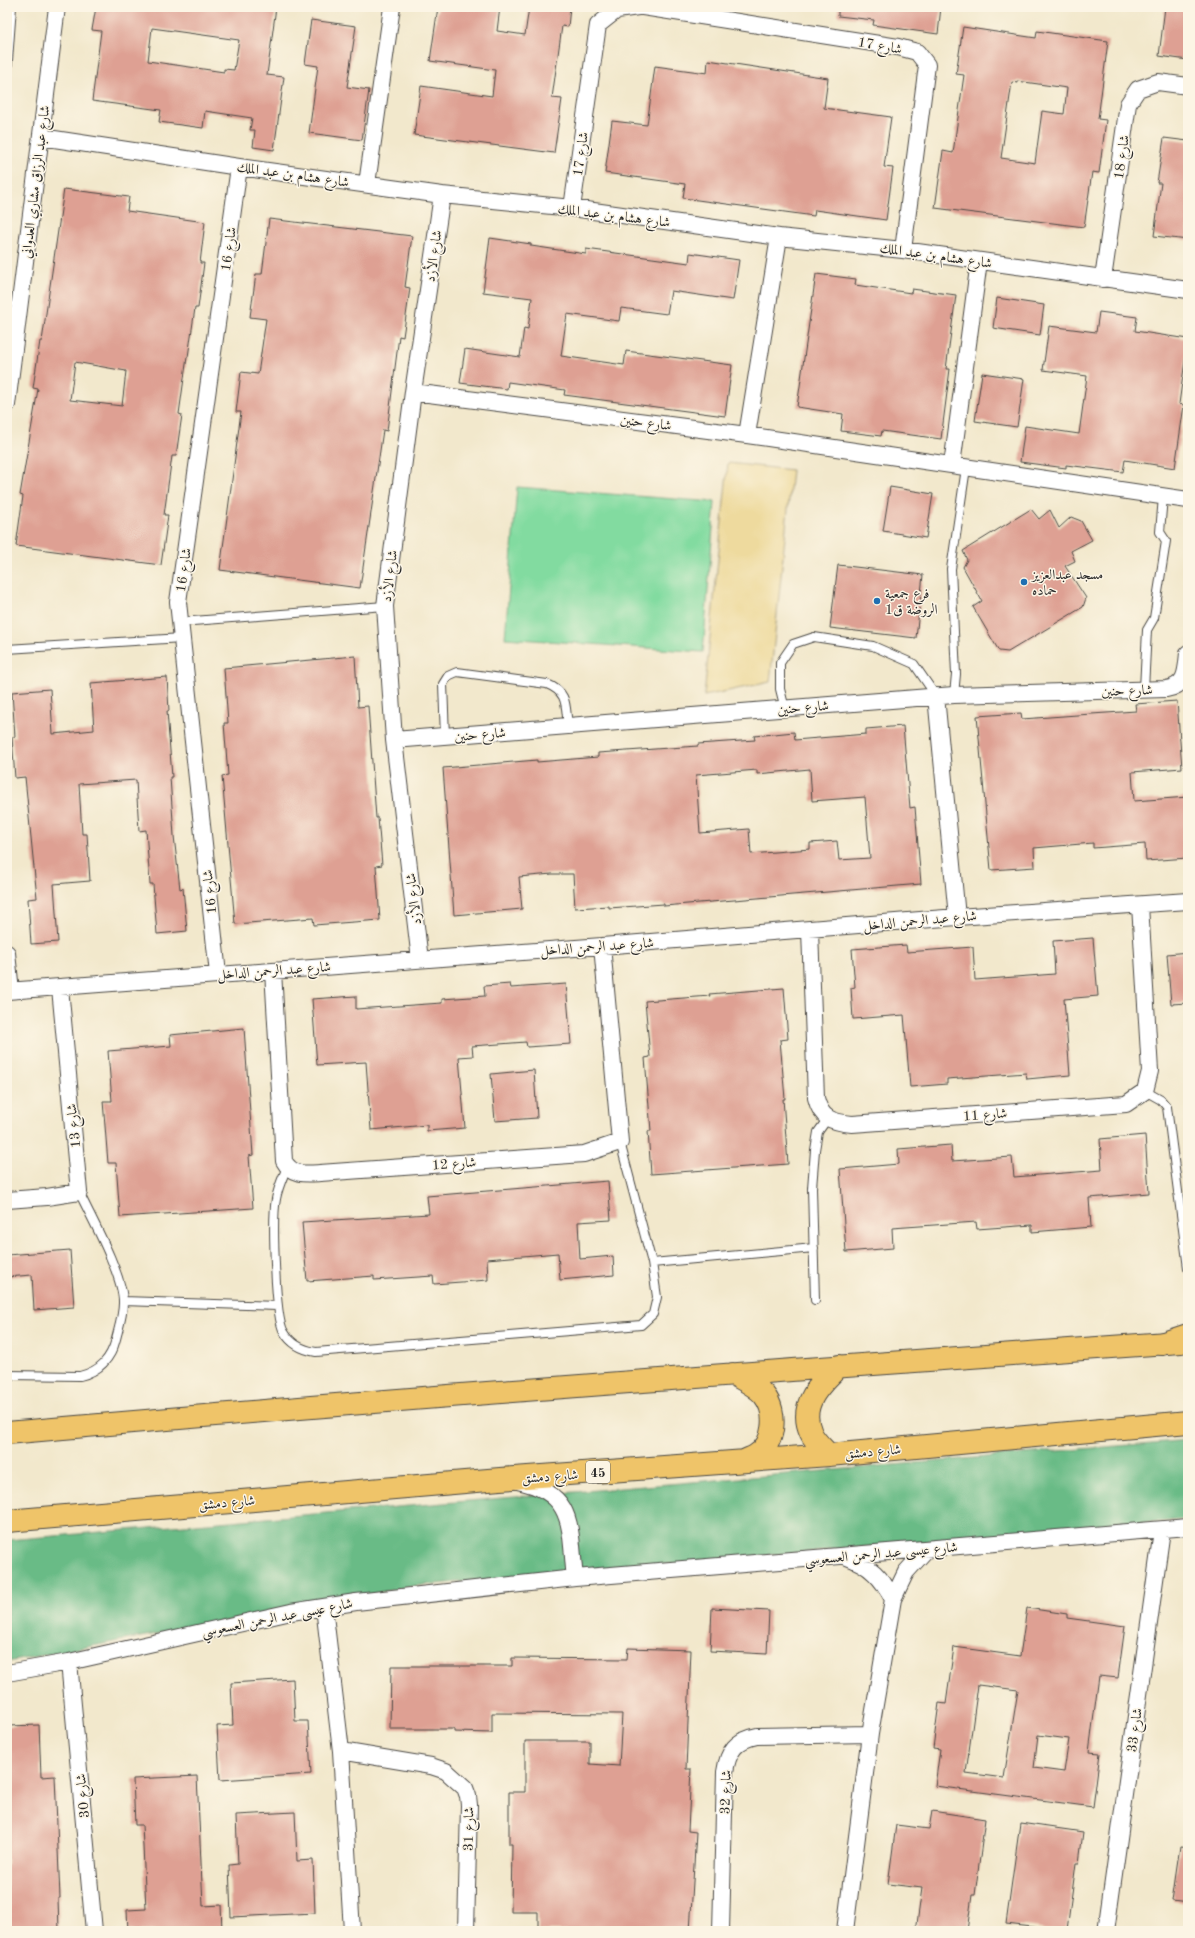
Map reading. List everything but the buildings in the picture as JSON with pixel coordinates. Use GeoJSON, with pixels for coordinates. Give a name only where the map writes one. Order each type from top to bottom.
{"type":"FeatureCollection","features":[{"type":"Feature","properties":{"kind":"main road"},"geometry":{"type":"LineString","coordinates":[[1161,1344],[1188,1335]]}},
{"type":"Feature","properties":{"kind":"main road"},"geometry":{"type":"LineString","coordinates":[[7,1433],[524,1389],[1188,1342]]}},
{"type":"Feature","properties":{"kind":"main road"},"geometry":{"type":"LineString","coordinates":[[829,1455],[817,1442],[811,1432],[808,1422],[808,1411],[810,1400],[815,1390],[839,1366]]}},
{"type":"Feature","properties":{"kind":"main road"},"geometry":{"type":"LineString","coordinates":[[733,1374],[761,1392],[770,1406],[773,1417],[772,1428],[764,1448],[756,1456],[740,1462]]}},
{"type":"Feature","properties":{"kind":"main road","name":"شارع دمشق"},"geometry":{"type":"LineString","coordinates":[[7,1521],[500,1479],[829,1455],[1188,1422]]}},
{"type":"Feature","properties":{"kind":"street","name":"شارع عبد الرزاق مشاري العدواني"},"geometry":{"type":"LineString","coordinates":[[7,405],[11,324],[41,137],[57,7]]}},
{"type":"Feature","properties":{"kind":"street"},"geometry":{"type":"LineString","coordinates":[[367,184],[392,7]]}},
{"type":"Feature","properties":{"kind":"street","name":"شارع 17"},"geometry":{"type":"LineString","coordinates":[[572,208],[598,25],[617,10],[638,7]]}},
{"type":"Feature","properties":{"kind":"street","name":"شارع 17"},"geometry":{"type":"LineString","coordinates":[[643,7],[898,47],[917,52],[927,65],[903,250]]}},
{"type":"Feature","properties":{"kind":"street","name":"شارع 18"},"geometry":{"type":"LineString","coordinates":[[1103,279],[1128,104],[1138,88],[1158,82],[1188,86]]}},
{"type":"Feature","properties":{"kind":"street","name":"شارع هشام بن عبد الملك"},"geometry":{"type":"LineString","coordinates":[[41,137],[239,167],[442,195],[572,208],[779,237],[903,250],[1188,290]]}},
{"type":"Feature","properties":{"kind":"street","name":"شارع 16"},"geometry":{"type":"LineString","coordinates":[[218,974],[178,602],[239,167]]}},
{"type":"Feature","properties":{"kind":"street","name":"شارع الأزد"},"geometry":{"type":"LineString","coordinates":[[420,960],[394,740],[385,606],[413,392],[442,195]]}},
{"type":"Feature","properties":{"kind":"street"},"geometry":{"type":"LineString","coordinates":[[747,435],[779,237]]}},
{"type":"Feature","properties":{"kind":"street"},"geometry":{"type":"LineString","coordinates":[[959,466],[980,261]]}},
{"type":"Feature","properties":{"kind":"street","name":"شارع حنين"},"geometry":{"type":"LineString","coordinates":[[413,392],[747,435],[1188,500]]}},
{"type":"Feature","properties":{"kind":"street","name":"شارع حنين"},"geometry":{"type":"LineString","coordinates":[[394,740],[936,696],[1166,688],[1179,685],[1184,678],[1188,653]]}},
{"type":"Feature","properties":{"kind":"street"},"geometry":{"type":"LineString","coordinates":[[936,696],[957,917]]}},
{"type":"Feature","properties":{"kind":"street","name":"شارع عبد الرحمن الداخل"},"geometry":{"type":"LineString","coordinates":[[9,991],[810,930],[957,917],[1188,902]]}},
{"type":"Feature","properties":{"kind":"street"},"geometry":{"type":"LineString","coordinates":[[1140,905],[1150,1070],[1145,1091]]}},
{"type":"Feature","properties":{"kind":"street"},"geometry":{"type":"LineString","coordinates":[[810,930],[816,1098],[819,1110],[828,1118]]}},
{"type":"Feature","properties":{"kind":"street"},"geometry":{"type":"LineString","coordinates":[[602,946],[620,1142]]}},
{"type":"Feature","properties":{"kind":"street"},"geometry":{"type":"LineString","coordinates":[[7,953],[9,991]]}},
{"type":"Feature","properties":{"kind":"street"},"geometry":{"type":"LineString","coordinates":[[273,971],[284,1161],[287,1167]]}},
{"type":"Feature","properties":{"kind":"street","name":"شارع 13"},"geometry":{"type":"LineString","coordinates":[[60,988],[79,1192]]}},
{"type":"Feature","properties":{"kind":"street","name":"شارع 11"},"geometry":{"type":"LineString","coordinates":[[828,1118],[838,1123],[852,1124],[1126,1104],[1145,1091]]}},
{"type":"Feature","properties":{"kind":"street","name":"شارع 12"},"geometry":{"type":"LineString","coordinates":[[287,1167],[295,1172],[303,1174],[584,1154],[620,1142]]}},
{"type":"Feature","properties":{"kind":"street"},"geometry":{"type":"LineString","coordinates":[[7,1200],[47,1197],[79,1192]]}},
{"type":"Feature","properties":{"kind":"street"},"geometry":{"type":"LineString","coordinates":[[500,1479],[532,1484],[548,1492],[560,1502],[568,1519],[575,1578]]}},
{"type":"Feature","properties":{"kind":"street","name":"شارع عيسى عبد الرحمن العسعوسي"},"geometry":{"type":"LineString","coordinates":[[7,1673],[70,1662],[285,1613],[324,1607],[575,1578],[1188,1528]]}},
{"type":"Feature","properties":{"kind":"street","name":"شارع 33"},"geometry":{"type":"LineString","coordinates":[[1106,1931],[1162,1530]]}},
{"type":"Feature","properties":{"kind":"street"},"geometry":{"type":"LineString","coordinates":[[845,1931],[870,1734],[893,1599],[906,1572],[926,1550]]}},
{"type":"Feature","properties":{"kind":"street"},"geometry":{"type":"LineString","coordinates":[[846,1556],[861,1562],[874,1572],[885,1584],[893,1599]]}},
{"type":"Feature","properties":{"kind":"street"},"geometry":{"type":"LineString","coordinates":[[324,1607],[341,1751],[352,1931]]}},
{"type":"Feature","properties":{"kind":"street","name":"شارع 30"},"geometry":{"type":"LineString","coordinates":[[70,1662],[94,1931]]}},
{"type":"Feature","properties":{"kind":"street","name":"شارع 32"},"geometry":{"type":"LineString","coordinates":[[722,1931],[725,1772],[727,1759],[734,1746],[748,1738],[757,1736],[870,1734]]}},
{"type":"Feature","properties":{"kind":"street","name":"شارع 31"},"geometry":{"type":"LineString","coordinates":[[341,1751],[431,1766],[453,1775],[465,1788],[469,1805],[466,1931]]}},
{"type":"Feature","properties":{"kind":"lane"},"geometry":{"type":"LineString","coordinates":[[7,74],[12,7]]}},
{"type":"Feature","properties":{"kind":"lane"},"geometry":{"type":"LineString","coordinates":[[954,695],[956,674],[951,569],[959,466]]}},
{"type":"Feature","properties":{"kind":"lane"},"geometry":{"type":"LineString","coordinates":[[1144,689],[1147,630],[1154,618],[1166,541],[1160,532],[1163,497]]}},
{"type":"Feature","properties":{"kind":"lane"},"geometry":{"type":"LineString","coordinates":[[7,650],[385,606]]}},
{"type":"Feature","properties":{"kind":"lane"},"geometry":{"type":"LineString","coordinates":[[785,709],[780,689],[780,663],[792,644],[814,637],[873,646],[914,664],[936,696]]}},
{"type":"Feature","properties":{"kind":"lane"},"geometry":{"type":"LineString","coordinates":[[445,737],[443,684],[448,676],[457,672],[548,684],[558,688],[563,694],[568,726]]}},
{"type":"Feature","properties":{"kind":"lane"},"geometry":{"type":"LineString","coordinates":[[1145,1091],[1157,1098],[1167,1107],[1188,1268]]}},
{"type":"Feature","properties":{"kind":"lane"},"geometry":{"type":"LineString","coordinates":[[816,1300],[812,1188],[818,1132],[828,1118]]}},
{"type":"Feature","properties":{"kind":"lane"},"geometry":{"type":"LineString","coordinates":[[287,1167],[280,1183],[275,1205],[277,1306],[280,1325],[290,1341],[298,1346],[316,1352],[641,1325],[650,1318],[657,1303],[652,1264],[620,1142]]}},
{"type":"Feature","properties":{"kind":"lane"},"geometry":{"type":"LineString","coordinates":[[7,1375],[80,1376],[97,1370],[109,1357],[113,1349],[123,1302],[119,1279],[79,1192]]}},
{"type":"Feature","properties":{"kind":"lane"},"geometry":{"type":"LineString","coordinates":[[652,1264],[814,1248]]}},
{"type":"Feature","properties":{"kind":"lane"},"geometry":{"type":"LineString","coordinates":[[123,1302],[277,1306]]}},
{"type":"Feature","properties":{"kind":"green space"},"geometry":{"type":"Polygon","coordinates":[[[517,487],[715,502],[703,652],[505,638],[517,487]]]}},
{"type":"Feature","properties":{"kind":"green space"},"geometry":{"type":"Polygon","coordinates":[[[1188,1440],[1188,1519],[413,1586],[7,1662],[7,1540],[1188,1440]]]}},
{"type":"Feature","properties":{"kind":"sand"},"geometry":{"type":"Polygon","coordinates":[[[728,463],[792,470],[770,682],[704,696],[728,463]]]}},
{"type":"Feature","properties":{"kind":"place","name":"مسجد عبدالعزيز حماده"},"geometry":{"type":"Point","coordinates":[1024,582]}},
{"type":"Feature","properties":{"kind":"place","name":"فرع جمعية الروضة ق1"},"geometry":{"type":"Point","coordinates":[877,601]}}]}
